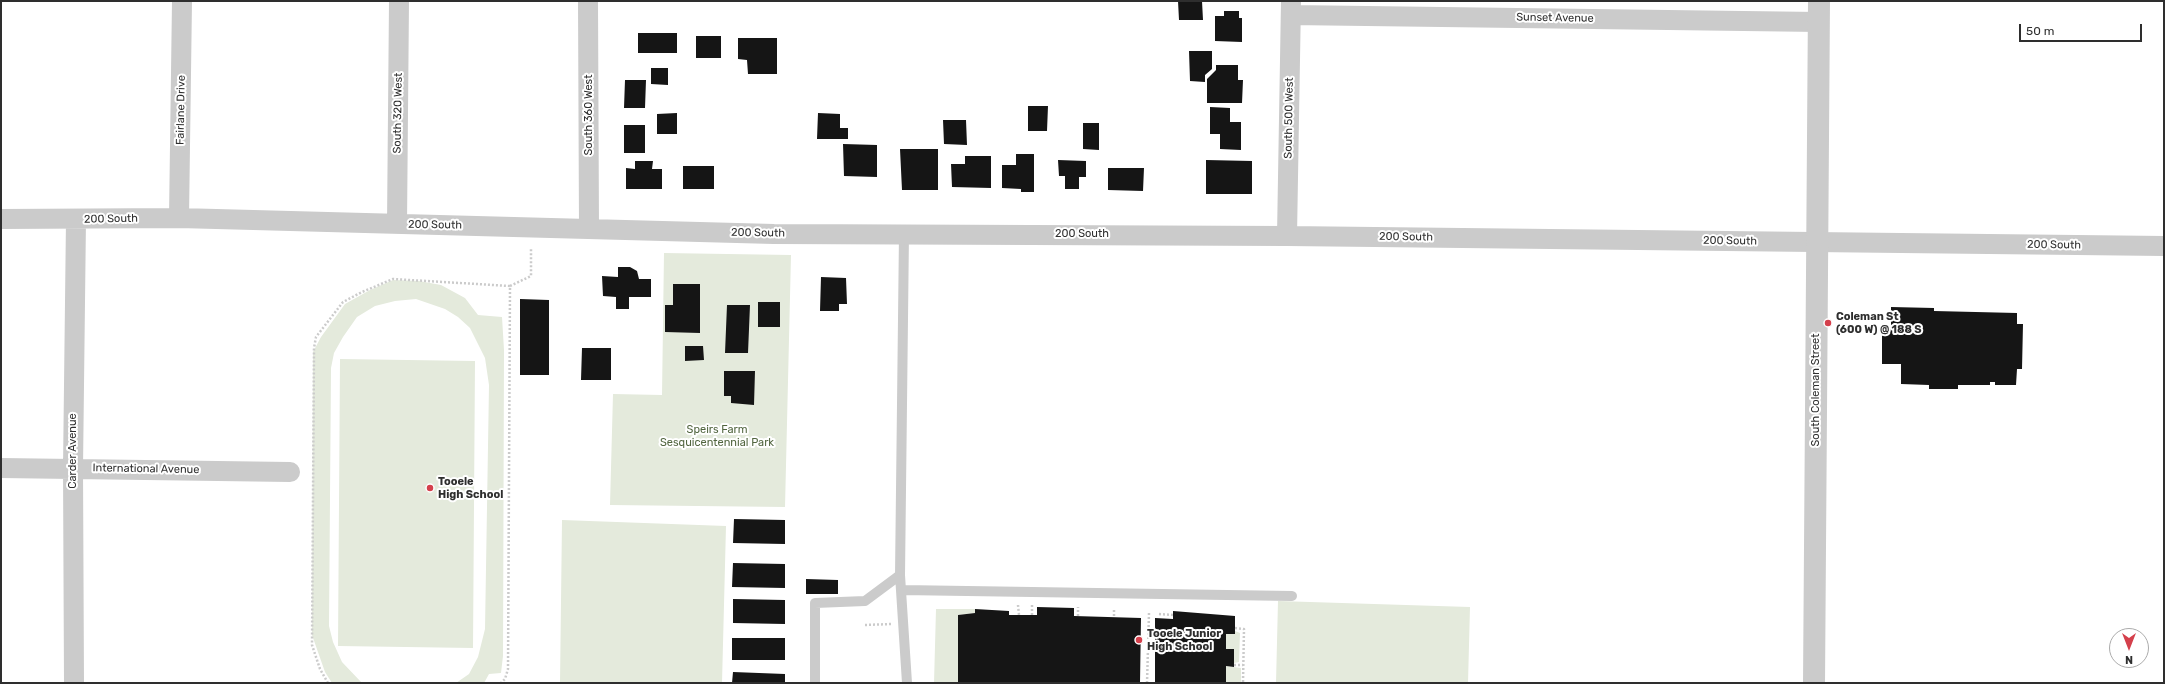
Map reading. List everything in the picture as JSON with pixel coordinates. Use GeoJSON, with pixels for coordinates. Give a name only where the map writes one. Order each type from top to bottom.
{"type":"FeatureCollection","features":[{"type":"Feature","properties":{"kind":"street","name":"Fairlane Drive"},"geometry":{"type":"LineString","coordinates":[[179,218],[182,1]]}},
{"type":"Feature","properties":{"kind":"street","name":"South 320 West"},"geometry":{"type":"LineString","coordinates":[[397,224],[400,1]]}},
{"type":"Feature","properties":{"kind":"street","name":"South 360 West"},"geometry":{"type":"LineString","coordinates":[[588,1],[589,228]]}},
{"type":"Feature","properties":{"kind":"street","name":"Sunset Avenue"},"geometry":{"type":"LineString","coordinates":[[1291,8],[1819,11]]}},
{"type":"Feature","properties":{"kind":"street","name":"South 500 West"},"geometry":{"type":"LineString","coordinates":[[1287,236],[1291,8]]}},
{"type":"Feature","properties":{"kind":"street","name":"South Coleman Street"},"geometry":{"type":"LineString","coordinates":[[1814,683],[1819,11]]}},
{"type":"Feature","properties":{"kind":"street","name":"200 South"},"geometry":{"type":"LineString","coordinates":[[1,219],[179,218],[774,234],[904,233],[1287,236],[2164,246]]}},
{"type":"Feature","properties":{"kind":"street","name":"Carder Avenue"},"geometry":{"type":"LineString","coordinates":[[74,683],[73,468],[76,219]]}},
{"type":"Feature","properties":{"kind":"street","name":"International Avenue"},"geometry":{"type":"LineString","coordinates":[[1,468],[290,472]]}},
{"type":"Feature","properties":{"kind":"lane"},"geometry":{"type":"LineString","coordinates":[[904,233],[900,575],[907,683]]}},
{"type":"Feature","properties":{"kind":"lane"},"geometry":{"type":"LineString","coordinates":[[815,683],[815,603],[865,601],[900,575]]}},
{"type":"Feature","properties":{"kind":"lane"},"geometry":{"type":"LineString","coordinates":[[902,590],[1292,596]]}},
{"type":"Feature","properties":{"kind":"path"},"geometry":{"type":"LineString","coordinates":[[327,683],[320,669],[312,645],[314,348],[316,337],[343,302],[393,279],[510,286],[532,276],[532,249]]}},
{"type":"Feature","properties":{"kind":"path"},"geometry":{"type":"LineString","coordinates":[[501,683],[505,679],[508,669],[510,286]]}},
{"type":"Feature","properties":{"kind":"path"},"geometry":{"type":"LineString","coordinates":[[1018,605],[1020,615]]}},
{"type":"Feature","properties":{"kind":"path"},"geometry":{"type":"LineString","coordinates":[[1032,605],[1032,615]]}},
{"type":"Feature","properties":{"kind":"path"},"geometry":{"type":"LineString","coordinates":[[1078,608],[1078,616]]}},
{"type":"Feature","properties":{"kind":"path"},"geometry":{"type":"LineString","coordinates":[[1114,610],[1114,617]]}},
{"type":"Feature","properties":{"kind":"path"},"geometry":{"type":"LineString","coordinates":[[1147,683],[1149,613]]}},
{"type":"Feature","properties":{"kind":"path"},"geometry":{"type":"LineString","coordinates":[[1159,614],[1173,615]]}},
{"type":"Feature","properties":{"kind":"path"},"geometry":{"type":"LineString","coordinates":[[865,625],[891,624]]}},
{"type":"Feature","properties":{"kind":"path"},"geometry":{"type":"LineString","coordinates":[[1235,628],[1244,629],[1243,683]]}},
{"type":"Feature","properties":{"kind":"path"},"geometry":{"type":"LineString","coordinates":[[1234,664],[1243,665]]}},
{"type":"Feature","properties":{"kind":"green space","name":"Speirs Farm Sesquicentennial Park"},"geometry":{"type":"Polygon","coordinates":[[[664,253],[791,255],[785,507],[610,505],[613,394],[662,395],[664,253]]]}},
{"type":"Feature","properties":{"kind":"green space"},"geometry":{"type":"Polygon","coordinates":[[[393,280],[419,281],[441,285],[465,298],[478,315],[502,317],[504,350],[503,656],[501,673],[489,674],[484,683],[456,683],[469,674],[478,657],[485,629],[489,385],[485,358],[470,328],[458,317],[445,309],[416,299],[395,301],[375,306],[357,317],[334,353],[331,368],[329,626],[333,642],[342,662],[362,683],[332,683],[325,672],[312,635],[313,352],[321,337],[345,304],[370,290],[393,280]]]}},
{"type":"Feature","properties":{"kind":"green space"},"geometry":{"type":"Polygon","coordinates":[[[340,359],[475,361],[473,648],[338,646],[340,359]]]}},
{"type":"Feature","properties":{"kind":"green space"},"geometry":{"type":"Polygon","coordinates":[[[562,520],[726,526],[722,683],[560,683],[562,520]]]}},
{"type":"Feature","properties":{"kind":"green space"},"geometry":{"type":"Polygon","coordinates":[[[1278,601],[1470,607],[1468,683],[1276,683],[1278,601]]]}},
{"type":"Feature","properties":{"kind":"green space"},"geometry":{"type":"Polygon","coordinates":[[[936,609],[975,609],[975,613],[958,615],[958,683],[934,683],[936,609]]]}},
{"type":"Feature","properties":{"kind":"green space"},"geometry":{"type":"Polygon","coordinates":[[[1235,631],[1240,633],[1239,662],[1234,663],[1234,649],[1226,649],[1226,634],[1234,634],[1235,631]]]}},
{"type":"Feature","properties":{"kind":"green space"},"geometry":{"type":"Polygon","coordinates":[[[1226,666],[1241,668],[1241,683],[1226,683],[1226,666]]]}},
{"type":"Feature","properties":{"kind":"building"},"geometry":{"type":"Polygon","coordinates":[[[1178,1],[1202,1],[1203,20],[1179,20],[1178,1]]]}},
{"type":"Feature","properties":{"kind":"building"},"geometry":{"type":"Polygon","coordinates":[[[1224,11],[1239,11],[1239,18],[1242,18],[1242,42],[1215,41],[1215,16],[1224,16],[1224,11]]]}},
{"type":"Feature","properties":{"kind":"building"},"geometry":{"type":"Polygon","coordinates":[[[638,33],[677,33],[677,53],[638,53],[638,33]]]}},
{"type":"Feature","properties":{"kind":"building"},"geometry":{"type":"Polygon","coordinates":[[[696,36],[721,36],[721,58],[696,58],[696,36]]]}},
{"type":"Feature","properties":{"kind":"building"},"geometry":{"type":"Polygon","coordinates":[[[738,38],[777,38],[777,74],[748,74],[747,60],[738,59],[738,38]]]}},
{"type":"Feature","properties":{"kind":"building"},"geometry":{"type":"Polygon","coordinates":[[[1189,51],[1212,51],[1212,69],[1205,75],[1205,82],[1190,81],[1189,51]]]}},
{"type":"Feature","properties":{"kind":"building"},"geometry":{"type":"Polygon","coordinates":[[[1216,65],[1238,65],[1238,80],[1243,80],[1242,103],[1207,103],[1207,79],[1216,70],[1216,65]]]}},
{"type":"Feature","properties":{"kind":"building"},"geometry":{"type":"Polygon","coordinates":[[[651,68],[668,68],[668,85],[651,84],[651,68]]]}},
{"type":"Feature","properties":{"kind":"building"},"geometry":{"type":"Polygon","coordinates":[[[625,80],[646,80],[645,108],[624,108],[625,80]]]}},
{"type":"Feature","properties":{"kind":"building"},"geometry":{"type":"Polygon","coordinates":[[[1028,106],[1048,106],[1047,131],[1028,131],[1028,106]]]}},
{"type":"Feature","properties":{"kind":"building"},"geometry":{"type":"Polygon","coordinates":[[[1210,107],[1230,108],[1230,122],[1241,122],[1241,150],[1220,149],[1220,134],[1210,134],[1210,107]]]}},
{"type":"Feature","properties":{"kind":"building"},"geometry":{"type":"Polygon","coordinates":[[[677,113],[677,134],[657,134],[657,114],[677,113]]]}},
{"type":"Feature","properties":{"kind":"building"},"geometry":{"type":"Polygon","coordinates":[[[818,113],[840,114],[840,128],[848,128],[848,139],[817,139],[818,113]]]}},
{"type":"Feature","properties":{"kind":"building"},"geometry":{"type":"Polygon","coordinates":[[[943,120],[966,120],[967,145],[944,144],[943,120]]]}},
{"type":"Feature","properties":{"kind":"building"},"geometry":{"type":"Polygon","coordinates":[[[1083,123],[1099,123],[1099,150],[1083,149],[1083,123]]]}},
{"type":"Feature","properties":{"kind":"building"},"geometry":{"type":"Polygon","coordinates":[[[624,125],[645,125],[645,153],[624,153],[624,125]]]}},
{"type":"Feature","properties":{"kind":"building"},"geometry":{"type":"Polygon","coordinates":[[[843,144],[877,145],[877,177],[844,176],[843,144]]]}},
{"type":"Feature","properties":{"kind":"building"},"geometry":{"type":"Polygon","coordinates":[[[900,149],[938,149],[938,190],[902,190],[900,149]]]}},
{"type":"Feature","properties":{"kind":"building"},"geometry":{"type":"Polygon","coordinates":[[[1016,154],[1034,154],[1034,192],[1021,192],[1021,189],[1002,188],[1002,165],[1016,165],[1016,154]]]}},
{"type":"Feature","properties":{"kind":"building"},"geometry":{"type":"Polygon","coordinates":[[[965,156],[991,156],[991,188],[952,187],[951,164],[965,164],[965,156]]]}},
{"type":"Feature","properties":{"kind":"building"},"geometry":{"type":"Polygon","coordinates":[[[1058,160],[1086,161],[1086,177],[1079,177],[1079,189],[1065,189],[1065,176],[1059,176],[1058,160]]]}},
{"type":"Feature","properties":{"kind":"building"},"geometry":{"type":"Polygon","coordinates":[[[1206,160],[1252,161],[1252,194],[1206,194],[1206,160]]]}},
{"type":"Feature","properties":{"kind":"building"},"geometry":{"type":"Polygon","coordinates":[[[635,161],[653,161],[652,169],[662,169],[662,189],[626,189],[626,168],[635,169],[635,161]]]}},
{"type":"Feature","properties":{"kind":"building"},"geometry":{"type":"Polygon","coordinates":[[[683,166],[714,166],[714,189],[683,189],[683,166]]]}},
{"type":"Feature","properties":{"kind":"building"},"geometry":{"type":"Polygon","coordinates":[[[1108,168],[1144,168],[1143,191],[1108,190],[1108,168]]]}},
{"type":"Feature","properties":{"kind":"building"},"geometry":{"type":"Polygon","coordinates":[[[618,267],[630,267],[637,271],[639,279],[651,279],[651,297],[629,297],[629,309],[616,309],[616,297],[603,296],[602,276],[618,277],[618,267]]]}},
{"type":"Feature","properties":{"kind":"building"},"geometry":{"type":"Polygon","coordinates":[[[821,277],[846,278],[847,304],[839,304],[839,311],[820,311],[821,277]]]}},
{"type":"Feature","properties":{"kind":"building"},"geometry":{"type":"Polygon","coordinates":[[[673,284],[700,284],[700,333],[665,332],[665,305],[673,305],[673,284]]]}},
{"type":"Feature","properties":{"kind":"building"},"geometry":{"type":"Polygon","coordinates":[[[520,299],[549,300],[549,375],[520,375],[520,299]]]}},
{"type":"Feature","properties":{"kind":"building"},"geometry":{"type":"Polygon","coordinates":[[[758,302],[780,302],[780,327],[758,327],[758,302]]]}},
{"type":"Feature","properties":{"kind":"building"},"geometry":{"type":"Polygon","coordinates":[[[727,305],[750,305],[748,353],[725,353],[727,305]]]}},
{"type":"Feature","properties":{"kind":"building"},"geometry":{"type":"Polygon","coordinates":[[[1891,307],[1934,308],[1934,311],[2017,313],[2017,324],[2023,324],[2022,369],[2017,369],[2016,385],[1995,385],[1995,382],[1990,382],[1990,385],[1958,385],[1958,389],[1929,389],[1929,385],[1901,384],[1901,364],[1882,364],[1882,328],[1891,328],[1891,307]]]}},
{"type":"Feature","properties":{"kind":"building"},"geometry":{"type":"Polygon","coordinates":[[[685,346],[703,346],[704,360],[685,361],[685,346]]]}},
{"type":"Feature","properties":{"kind":"building"},"geometry":{"type":"Polygon","coordinates":[[[582,348],[611,348],[611,380],[581,380],[582,348]]]}},
{"type":"Feature","properties":{"kind":"building"},"geometry":{"type":"Polygon","coordinates":[[[724,371],[755,371],[754,405],[731,403],[731,396],[724,396],[724,371]]]}},
{"type":"Feature","properties":{"kind":"building"},"geometry":{"type":"Polygon","coordinates":[[[734,519],[785,520],[785,544],[733,543],[734,519]]]}},
{"type":"Feature","properties":{"kind":"building"},"geometry":{"type":"Polygon","coordinates":[[[733,563],[785,564],[785,588],[732,587],[733,563]]]}},
{"type":"Feature","properties":{"kind":"building"},"geometry":{"type":"Polygon","coordinates":[[[806,579],[838,580],[838,594],[806,594],[806,579]]]}},
{"type":"Feature","properties":{"kind":"building"},"geometry":{"type":"Polygon","coordinates":[[[733,599],[785,600],[785,624],[733,623],[733,599]]]}},
{"type":"Feature","properties":{"kind":"building"},"geometry":{"type":"Polygon","coordinates":[[[1037,607],[1074,608],[1074,616],[1141,618],[1140,683],[958,683],[958,615],[975,613],[975,609],[1009,611],[1009,615],[1037,615],[1037,607]]]}},
{"type":"Feature","properties":{"kind":"building"},"geometry":{"type":"Polygon","coordinates":[[[1173,611],[1235,616],[1235,634],[1226,634],[1226,649],[1234,649],[1234,667],[1226,666],[1226,683],[1155,683],[1155,618],[1173,619],[1173,611]]]}},
{"type":"Feature","properties":{"kind":"building"},"geometry":{"type":"Polygon","coordinates":[[[732,638],[785,638],[785,660],[732,660],[732,638]]]}},
{"type":"Feature","properties":{"kind":"building"},"geometry":{"type":"Polygon","coordinates":[[[733,672],[785,674],[785,683],[732,683],[733,672]]]}},
{"type":"Feature","properties":{"kind":"place","name":"Coleman St (600 W) @ 188 S"},"geometry":{"type":"Point","coordinates":[1828,323]}},
{"type":"Feature","properties":{"kind":"place","name":"Tooele High School"},"geometry":{"type":"Point","coordinates":[430,488]}},
{"type":"Feature","properties":{"kind":"place","name":"Tooele Junior High School"},"geometry":{"type":"Point","coordinates":[1139,640]}}]}
